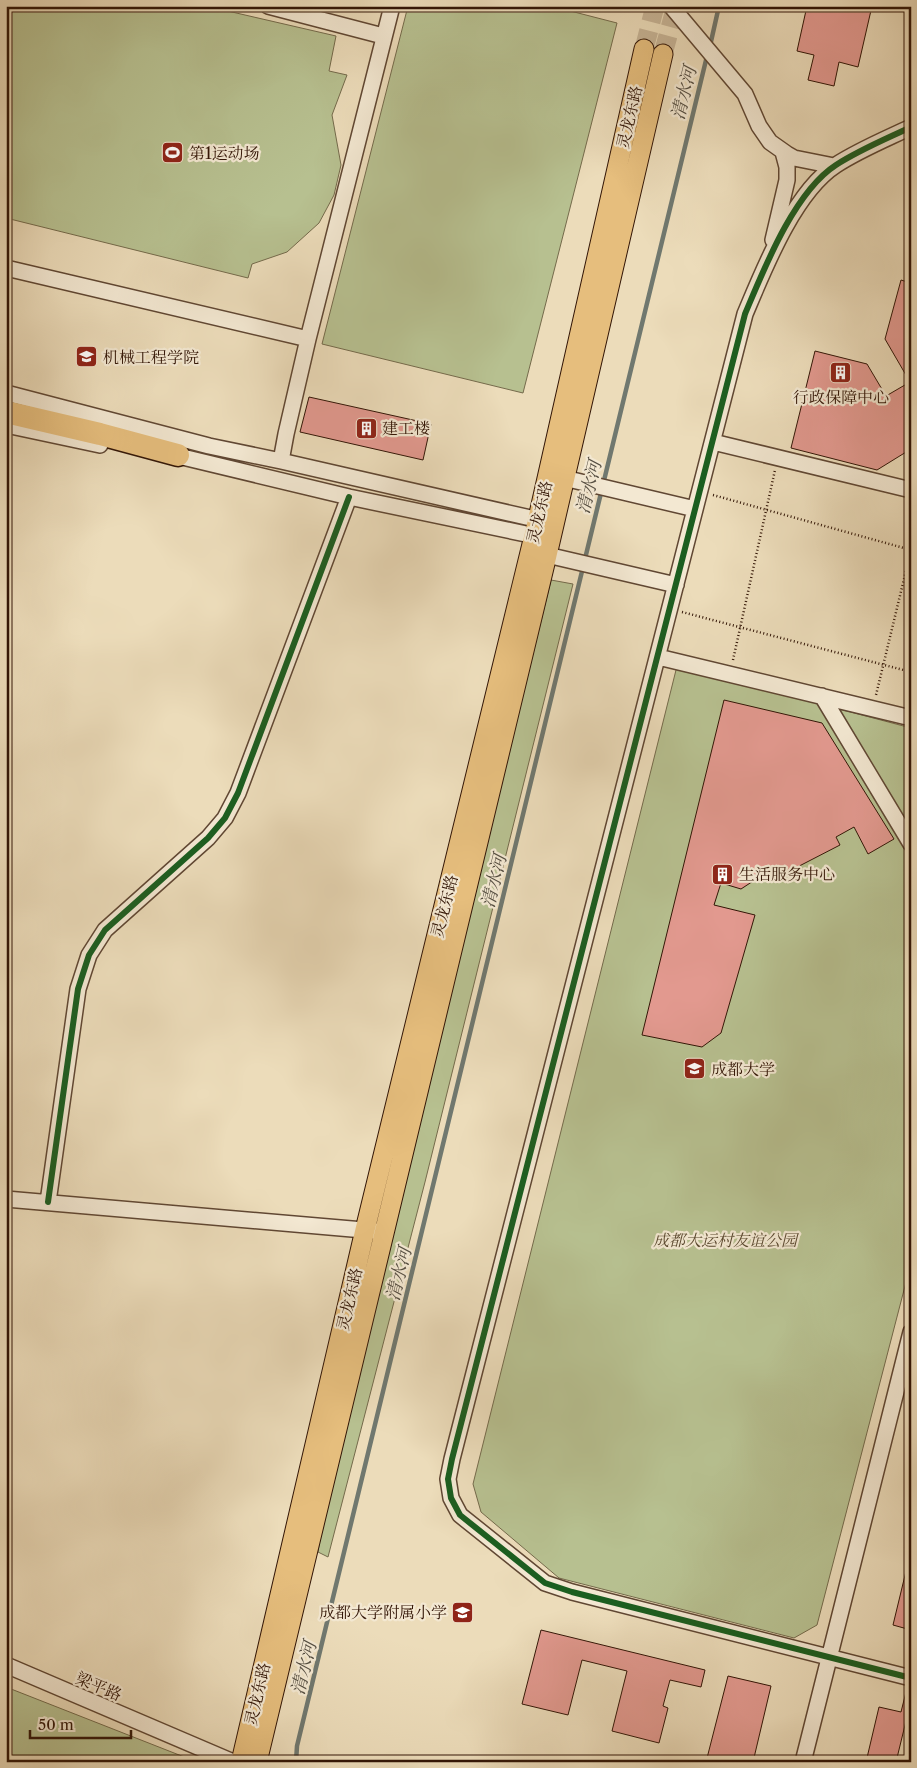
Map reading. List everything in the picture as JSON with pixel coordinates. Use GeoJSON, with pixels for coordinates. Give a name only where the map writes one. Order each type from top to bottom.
{"type":"FeatureCollection","features":[{"type":"Feature","properties":{"kind":"highway"},"geometry":{"type":"LineString","coordinates":[[6,412],[178,455]]}},
{"type":"Feature","properties":{"kind":"main road","name":"灵龙东路"},"geometry":{"type":"LineString","coordinates":[[257,1762],[548,539],[644,49]]}},
{"type":"Feature","properties":{"kind":"main road","name":"灵龙东路"},"geometry":{"type":"LineString","coordinates":[[241,1762],[365,1230],[564,478],[663,54]]}},
{"type":"Feature","properties":{"kind":"street"},"geometry":{"type":"LineString","coordinates":[[268,6],[383,36]]}},
{"type":"Feature","properties":{"kind":"street"},"geometry":{"type":"LineString","coordinates":[[281,461],[308,339],[392,6]]}},
{"type":"Feature","properties":{"kind":"street"},"geometry":{"type":"LineString","coordinates":[[671,6],[745,94],[759,126],[770,142],[794,158],[834,166]]}},
{"type":"Feature","properties":{"kind":"street"},"geometry":{"type":"LineString","coordinates":[[911,126],[834,166],[805,194],[768,260],[746,314],[448,1479],[452,1498],[460,1515],[545,1583],[572,1592],[911,1678]]}},
{"type":"Feature","properties":{"kind":"street"},"geometry":{"type":"LineString","coordinates":[[768,260],[787,180],[787,167],[783,152]]}},
{"type":"Feature","properties":{"kind":"street"},"geometry":{"type":"LineString","coordinates":[[6,268],[308,339]]}},
{"type":"Feature","properties":{"kind":"street"},"geometry":{"type":"LineString","coordinates":[[6,393],[209,446],[281,461],[548,539],[659,581],[676,585]]}},
{"type":"Feature","properties":{"kind":"street"},"geometry":{"type":"LineString","coordinates":[[6,425],[98,445],[178,455],[349,497],[548,539]]}},
{"type":"Feature","properties":{"kind":"street"},"geometry":{"type":"LineString","coordinates":[[713,442],[911,490]]}},
{"type":"Feature","properties":{"kind":"street"},"geometry":{"type":"LineString","coordinates":[[564,478],[696,509]]}},
{"type":"Feature","properties":{"kind":"street"},"geometry":{"type":"LineString","coordinates":[[48,1202],[78,989],[89,955],[104,930],[208,838],[224,818],[238,793],[349,497]]}},
{"type":"Feature","properties":{"kind":"street"},"geometry":{"type":"LineString","coordinates":[[658,656],[911,718]]}},
{"type":"Feature","properties":{"kind":"street"},"geometry":{"type":"LineString","coordinates":[[822,696],[911,844]]}},
{"type":"Feature","properties":{"kind":"street"},"geometry":{"type":"LineString","coordinates":[[6,1199],[384,1231]]}},
{"type":"Feature","properties":{"kind":"street"},"geometry":{"type":"LineString","coordinates":[[803,1762],[911,1332]]}},
{"type":"Feature","properties":{"kind":"street","name":"梁平路"},"geometry":{"type":"LineString","coordinates":[[6,1665],[233,1762]]}},
{"type":"Feature","properties":{"kind":"path"},"geometry":{"type":"LineString","coordinates":[[730,674],[778,457]]}},
{"type":"Feature","properties":{"kind":"path"},"geometry":{"type":"LineString","coordinates":[[700,492],[911,550],[873,709]]}},
{"type":"Feature","properties":{"kind":"path"},"geometry":{"type":"LineString","coordinates":[[670,609],[911,672]]}},
{"type":"Feature","properties":{"kind":"green space","name":"第1运动场"},"geometry":{"type":"Polygon","coordinates":[[[24,6],[206,6],[336,36],[329,71],[347,75],[332,115],[341,165],[334,195],[319,223],[287,252],[252,264],[248,278],[6,218],[6,14],[24,6]]]}},
{"type":"Feature","properties":{"kind":"green space"},"geometry":{"type":"Polygon","coordinates":[[[408,6],[551,6],[617,23],[523,393],[322,344],[408,6]]]}},
{"type":"Feature","properties":{"kind":"green space"},"geometry":{"type":"Polygon","coordinates":[[[551,580],[573,584],[425,1182],[328,1557],[318,1552],[326,1500],[551,580]]]}},
{"type":"Feature","properties":{"kind":"green space","name":"成都大运村友谊公园"},"geometry":{"type":"Polygon","coordinates":[[[677,666],[911,728],[911,1263],[817,1625],[794,1638],[559,1578],[481,1512],[473,1484],[677,666]]]}},
{"type":"Feature","properties":{"kind":"green space"},"geometry":{"type":"Polygon","coordinates":[[[6,1687],[197,1762],[6,1762],[6,1687]]]}},
{"type":"Feature","properties":{"kind":"building"},"geometry":{"type":"Polygon","coordinates":[[[807,6],[872,6],[858,67],[839,62],[834,86],[808,80],[814,55],[797,51],[807,6]]]}},
{"type":"Feature","properties":{"kind":"building","name":"行政保障中心"},"geometry":{"type":"Polygon","coordinates":[[[901,280],[911,283],[911,449],[877,470],[791,448],[815,351],[867,364],[886,396],[910,382],[885,339],[901,280]]]}},
{"type":"Feature","properties":{"kind":"building","name":"建工楼"},"geometry":{"type":"Polygon","coordinates":[[[309,397],[431,424],[423,460],[300,432],[309,397]]]}},
{"type":"Feature","properties":{"kind":"building","name":"生活服务中心"},"geometry":{"type":"Polygon","coordinates":[[[724,700],[822,723],[894,839],[868,854],[854,827],[836,837],[840,845],[776,878],[770,870],[741,889],[721,883],[714,905],[755,915],[721,1033],[702,1047],[642,1035],[724,700]]]}},
{"type":"Feature","properties":{"kind":"building"},"geometry":{"type":"Polygon","coordinates":[[[907,1567],[911,1568],[911,1630],[893,1625],[907,1567]]]}},
{"type":"Feature","properties":{"kind":"building"},"geometry":{"type":"Polygon","coordinates":[[[541,1630],[705,1670],[701,1687],[670,1680],[663,1706],[668,1708],[659,1743],[612,1731],[627,1671],[582,1660],[568,1715],[522,1704],[541,1630]]]}},
{"type":"Feature","properties":{"kind":"building"},"geometry":{"type":"Polygon","coordinates":[[[728,1676],[771,1686],[753,1762],[706,1762],[728,1676]]]}},
{"type":"Feature","properties":{"kind":"building"},"geometry":{"type":"Polygon","coordinates":[[[907,1688],[911,1689],[911,1722],[906,1721],[896,1762],[866,1762],[879,1707],[901,1712],[907,1688]]]}},
{"type":"Feature","properties":{"kind":"waterway","name":"清水河"},"geometry":{"type":"LineString","coordinates":[[710,46],[719,6]]}},
{"type":"Feature","properties":{"kind":"waterway","name":"清水河"},"geometry":{"type":"LineString","coordinates":[[296,1762],[297,1746],[707,56]]}},
{"type":"Feature","properties":{"kind":"tunnel"},"geometry":{"type":"LineString","coordinates":[[644,49],[655,6]]}},
{"type":"Feature","properties":{"kind":"tunnel"},"geometry":{"type":"LineString","coordinates":[[663,54],[676,6]]}},
{"type":"Feature","properties":{"kind":"cycle path"},"geometry":{"type":"LineString","coordinates":[[911,127],[854,154],[821,177],[807,193],[782,233],[745,314],[448,1479],[451,1498],[460,1515],[545,1583],[572,1592],[911,1678]]}},
{"type":"Feature","properties":{"kind":"cycle path"},"geometry":{"type":"LineString","coordinates":[[48,1202],[78,989],[89,955],[105,930],[208,838],[225,818],[238,793],[349,497]]}},
{"type":"Feature","properties":{"kind":"place","name":"第1运动场"},"geometry":{"type":"Point","coordinates":[173,153]}},
{"type":"Feature","properties":{"kind":"place","name":"机械工程学院"},"geometry":{"type":"Point","coordinates":[87,357]}},
{"type":"Feature","properties":{"kind":"place","name":"行政保障中心"},"geometry":{"type":"Point","coordinates":[841,373]}},
{"type":"Feature","properties":{"kind":"place","name":"建工楼"},"geometry":{"type":"Point","coordinates":[366,428]}},
{"type":"Feature","properties":{"kind":"place","name":"生活服务中心"},"geometry":{"type":"Point","coordinates":[723,874]}},
{"type":"Feature","properties":{"kind":"place","name":"成都大学"},"geometry":{"type":"Point","coordinates":[695,1069]}},
{"type":"Feature","properties":{"kind":"place","name":"成都大学附属小学"},"geometry":{"type":"Point","coordinates":[463,1612]}}]}
